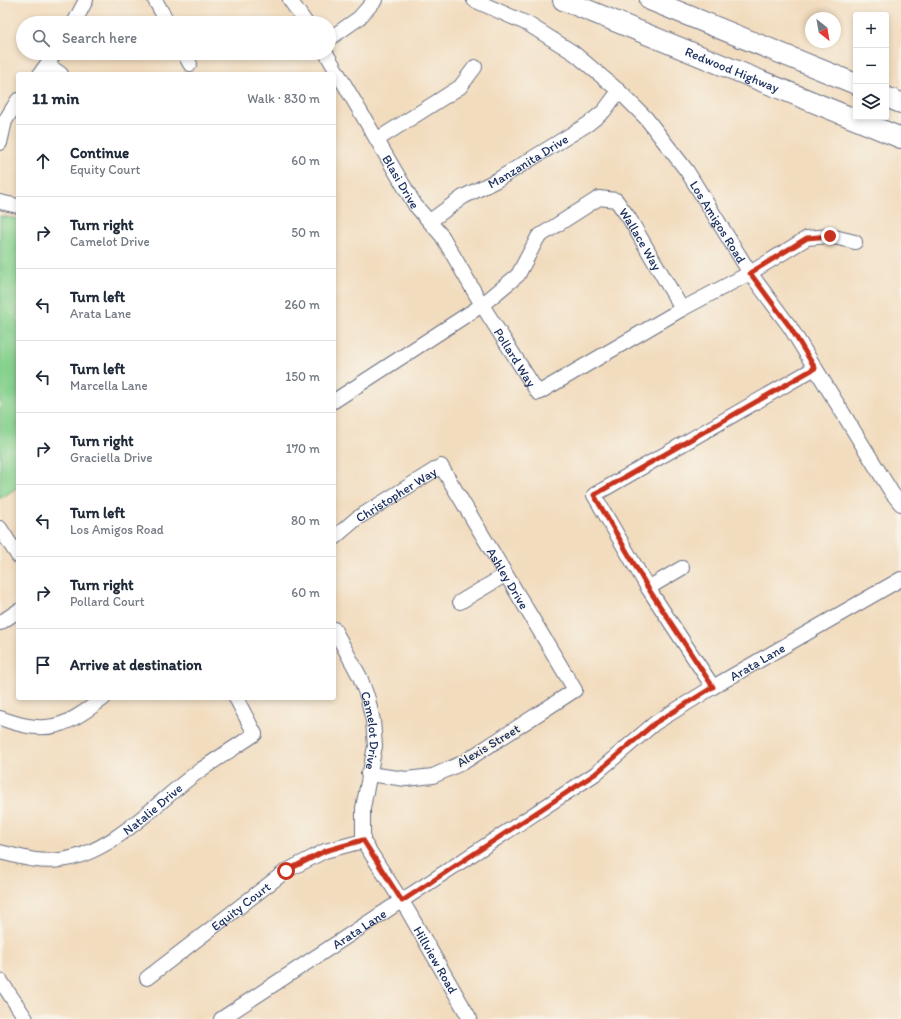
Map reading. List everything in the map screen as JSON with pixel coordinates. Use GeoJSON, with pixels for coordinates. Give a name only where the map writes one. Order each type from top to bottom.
{"type":"FeatureCollection","features":[{"type":"Feature","properties":{"kind":"highway","name":"Redwood Highway"},"geometry":{"type":"LineString","coordinates":[[563,0],[901,138]]}},
{"type":"Feature","properties":{"kind":"highway"},"geometry":{"type":"LineString","coordinates":[[650,0],[853,83]]}},
{"type":"Feature","properties":{"kind":"highway"},"geometry":{"type":"LineString","coordinates":[[889,98],[901,103]]}},
{"type":"Feature","properties":{"kind":"highway"},"geometry":{"type":"LineString","coordinates":[[803,99],[901,152]]}},
{"type":"Feature","properties":{"kind":"street"},"geometry":{"type":"LineString","coordinates":[[78,16],[86,0]]}},
{"type":"Feature","properties":{"kind":"street"},"geometry":{"type":"LineString","coordinates":[[155,0],[164,16]]}},
{"type":"Feature","properties":{"kind":"street"},"geometry":{"type":"LineString","coordinates":[[290,0],[301,16]]}},
{"type":"Feature","properties":{"kind":"street"},"geometry":{"type":"LineString","coordinates":[[336,34],[359,18],[376,0]]}},
{"type":"Feature","properties":{"kind":"street","name":"Los Amigos Road"},"geometry":{"type":"LineString","coordinates":[[474,0],[528,24],[574,53],[619,91],[646,118],[687,171],[750,273],[790,327],[892,494],[901,504]]}},
{"type":"Feature","properties":{"kind":"street","name":"Blasi Drive"},"geometry":{"type":"LineString","coordinates":[[330,60],[378,139],[415,205],[442,236],[482,305]]}},
{"type":"Feature","properties":{"kind":"street"},"geometry":{"type":"LineString","coordinates":[[47,64],[58,72]]}},
{"type":"Feature","properties":{"kind":"street"},"geometry":{"type":"LineString","coordinates":[[378,139],[460,87],[475,67]]}},
{"type":"Feature","properties":{"kind":"street","name":"Manzanita Drive"},"geometry":{"type":"LineString","coordinates":[[430,221],[463,197],[497,180],[588,124],[604,111],[619,91]]}},
{"type":"Feature","properties":{"kind":"street"},"geometry":{"type":"LineString","coordinates":[[0,143],[6,121],[16,104]]}},
{"type":"Feature","properties":{"kind":"street","name":"Wallace Way"},"geometry":{"type":"LineString","coordinates":[[482,305],[518,275],[538,237],[599,198],[616,200],[629,218],[682,309]]}},
{"type":"Feature","properties":{"kind":"street"},"geometry":{"type":"LineString","coordinates":[[0,202],[16,206]]}},
{"type":"Feature","properties":{"kind":"street","name":"Pollard Way"},"geometry":{"type":"LineString","coordinates":[[482,305],[538,394],[682,309],[750,273],[807,238],[830,236],[854,242]]}},
{"type":"Feature","properties":{"kind":"street"},"geometry":{"type":"LineString","coordinates":[[336,400],[482,305]]}},
{"type":"Feature","properties":{"kind":"street"},"geometry":{"type":"LineString","coordinates":[[713,687],[648,588],[594,495],[815,368]]}},
{"type":"Feature","properties":{"kind":"street","name":"Christopher Way"},"geometry":{"type":"LineString","coordinates":[[336,536],[356,519],[441,466]]}},
{"type":"Feature","properties":{"kind":"street","name":"Ashley Drive"},"geometry":{"type":"LineString","coordinates":[[441,466],[505,576],[575,690]]}},
{"type":"Feature","properties":{"kind":"street"},"geometry":{"type":"LineString","coordinates":[[0,528],[16,553]]}},
{"type":"Feature","properties":{"kind":"street"},"geometry":{"type":"LineString","coordinates":[[648,588],[682,568]]}},
{"type":"Feature","properties":{"kind":"street"},"geometry":{"type":"LineString","coordinates":[[460,602],[505,576]]}},
{"type":"Feature","properties":{"kind":"street","name":"Arata Lane"},"geometry":{"type":"LineString","coordinates":[[221,1019],[595,774],[655,723],[713,687],[901,579]]}},
{"type":"Feature","properties":{"kind":"street"},"geometry":{"type":"LineString","coordinates":[[0,623],[16,612]]}},
{"type":"Feature","properties":{"kind":"street","name":"Camelot Drive"},"geometry":{"type":"LineString","coordinates":[[336,633],[360,677],[368,699],[375,746],[368,774],[363,808],[363,840]]}},
{"type":"Feature","properties":{"kind":"street","name":"Alexis Street"},"geometry":{"type":"LineString","coordinates":[[368,774],[406,779],[433,776],[464,762],[575,690]]}},
{"type":"Feature","properties":{"kind":"street"},"geometry":{"type":"LineString","coordinates":[[0,718],[18,725],[46,728],[66,723],[101,700]]}},
{"type":"Feature","properties":{"kind":"street","name":"Natalie Drive"},"geometry":{"type":"LineString","coordinates":[[0,852],[32,860],[60,860],[84,855],[106,845],[199,771],[255,734],[237,700]]}},
{"type":"Feature","properties":{"kind":"street"},"geometry":{"type":"LineString","coordinates":[[363,840],[402,901]]}},
{"type":"Feature","properties":{"kind":"street","name":"Equity Court"},"geometry":{"type":"LineString","coordinates":[[147,978],[286,871],[325,851],[363,840]]}},
{"type":"Feature","properties":{"kind":"street","name":"Hillview Road"},"geometry":{"type":"LineString","coordinates":[[402,901],[470,1019]]}},
{"type":"Feature","properties":{"kind":"street"},"geometry":{"type":"LineString","coordinates":[[0,980],[26,1019]]}},
{"type":"Feature","properties":{"kind":"green space"},"geometry":{"type":"Polygon","coordinates":[[[0,216],[16,219],[16,488],[0,499],[0,216]]]}},
{"type":"Feature","properties":{"kind":"route"},"geometry":{"type":"LineString","coordinates":[[286,871],[325,851],[363,840],[402,901],[595,774],[655,723],[713,687],[648,588],[594,495],[815,368],[790,327],[750,273],[807,238],[830,236]]}}]}
